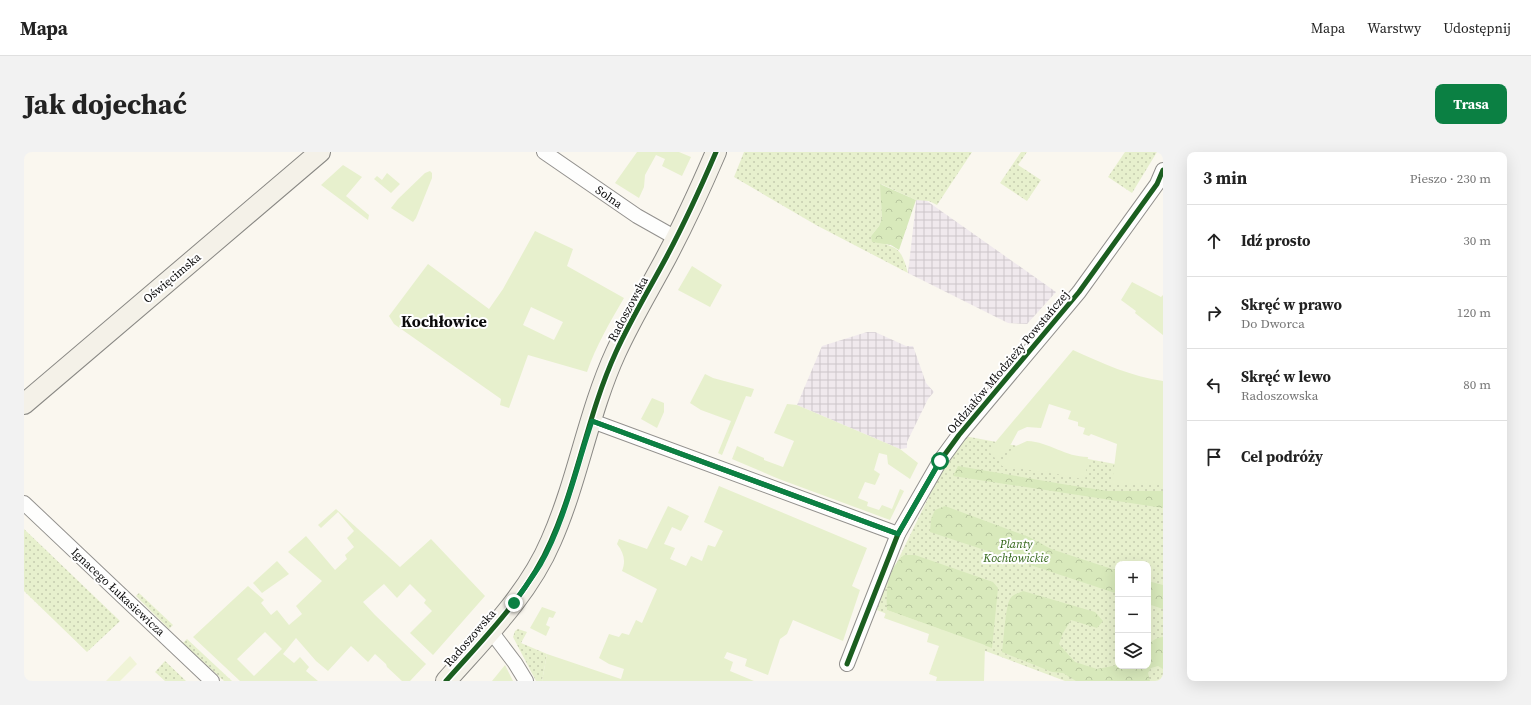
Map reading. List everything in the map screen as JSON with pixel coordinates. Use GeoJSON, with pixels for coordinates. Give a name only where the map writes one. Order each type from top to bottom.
{"type":"FeatureCollection","features":[{"type":"Feature","properties":{"kind":"street","name":"Oświęcimska"},"geometry":{"type":"LineString","coordinates":[[24,404],[320,152]]}},
{"type":"Feature","properties":{"kind":"street","name":"Solna"},"geometry":{"type":"LineString","coordinates":[[544,152],[637,216],[676,238]]}},
{"type":"Feature","properties":{"kind":"street","name":"Radoszowska"},"geometry":{"type":"LineString","coordinates":[[446,681],[514,603],[540,564],[551,542],[568,495],[603,384],[616,352],[676,238],[716,152]]}},
{"type":"Feature","properties":{"kind":"street","name":"Oddziałów Młodzieży Powstańczej"},"geometry":{"type":"LineString","coordinates":[[848,664],[898,534],[940,461],[959,435],[1079,292],[1157,184],[1163,170]]}},
{"type":"Feature","properties":{"kind":"street"},"geometry":{"type":"LineString","coordinates":[[592,421],[898,534]]}},
{"type":"Feature","properties":{"kind":"street","name":"Ignacego Łukasiewicza"},"geometry":{"type":"LineString","coordinates":[[24,503],[212,681]]}},
{"type":"Feature","properties":{"kind":"street"},"geometry":{"type":"LineString","coordinates":[[490,630],[515,663],[526,681]]}},
{"type":"Feature","properties":{"kind":"shaded area"},"geometry":{"type":"Polygon","coordinates":[[[917,194],[1056,292],[1027,324],[1008,323],[908,273],[917,194]]]}},
{"type":"Feature","properties":{"kind":"shaded area"},"geometry":{"type":"Polygon","coordinates":[[[867,332],[875,332],[906,346],[913,346],[926,383],[934,392],[928,399],[907,442],[907,448],[900,449],[797,405],[822,346],[867,332]]]}},
{"type":"Feature","properties":{"kind":"green space"},"geometry":{"type":"Polygon","coordinates":[[[637,152],[679,152],[691,157],[682,176],[662,166],[665,159],[656,155],[645,175],[644,187],[639,198],[615,183],[637,152]]]}},
{"type":"Feature","properties":{"kind":"green space"},"geometry":{"type":"Polygon","coordinates":[[[744,152],[972,152],[937,205],[929,201],[916,200],[881,184],[882,218],[879,226],[871,236],[894,248],[902,255],[908,273],[816,225],[734,177],[744,152]]]}},
{"type":"Feature","properties":{"kind":"green space"},"geometry":{"type":"Polygon","coordinates":[[[1021,152],[1027,152],[1018,165],[1041,180],[1027,201],[1000,183],[1021,152]]]}},
{"type":"Feature","properties":{"kind":"green space"},"geometry":{"type":"Polygon","coordinates":[[[1125,152],[1157,152],[1132,193],[1108,177],[1125,152]]]}},
{"type":"Feature","properties":{"kind":"green space"},"geometry":{"type":"Polygon","coordinates":[[[343,165],[362,177],[346,196],[369,215],[368,220],[321,185],[343,165]]]}},
{"type":"Feature","properties":{"kind":"green space"},"geometry":{"type":"Polygon","coordinates":[[[430,171],[432,173],[432,178],[413,222],[391,208],[398,199],[425,173],[430,171]]]}},
{"type":"Feature","properties":{"kind":"green space"},"geometry":{"type":"Polygon","coordinates":[[[387,173],[400,184],[391,193],[374,179],[377,176],[382,180],[387,173]]]}},
{"type":"Feature","properties":{"kind":"green space"},"geometry":{"type":"Polygon","coordinates":[[[880,184],[916,200],[899,250],[891,245],[872,242],[871,236],[879,226],[882,218],[880,184]]]}},
{"type":"Feature","properties":{"kind":"green space"},"geometry":{"type":"Polygon","coordinates":[[[535,231],[573,249],[567,266],[624,298],[599,343],[587,372],[528,355],[509,408],[500,405],[501,399],[394,324],[389,316],[428,264],[489,309],[503,289],[535,231]],[[531,307],[523,325],[554,340],[563,322],[531,307]]]}},
{"type":"Feature","properties":{"kind":"green space"},"geometry":{"type":"Polygon","coordinates":[[[692,266],[722,285],[710,307],[678,290],[692,266]]]}},
{"type":"Feature","properties":{"kind":"green space"},"geometry":{"type":"Polygon","coordinates":[[[1132,282],[1161,297],[1163,295],[1163,335],[1121,300],[1132,282]]]}},
{"type":"Feature","properties":{"kind":"green space"},"geometry":{"type":"Polygon","coordinates":[[[1073,350],[1129,373],[1163,381],[1163,484],[1112,483],[1117,444],[1091,434],[1089,436],[1083,434],[1085,428],[1078,426],[1078,422],[1068,419],[1071,411],[1049,404],[1041,428],[1027,427],[1018,431],[1011,444],[996,459],[988,451],[1073,350]]]}},
{"type":"Feature","properties":{"kind":"green space"},"geometry":{"type":"Polygon","coordinates":[[[705,374],[713,378],[754,389],[751,397],[746,396],[722,455],[718,453],[731,421],[701,410],[690,403],[705,374]]]}},
{"type":"Feature","properties":{"kind":"green space"},"geometry":{"type":"Polygon","coordinates":[[[652,398],[664,403],[664,412],[657,428],[641,419],[652,398]]]}},
{"type":"Feature","properties":{"kind":"green space"},"geometry":{"type":"Polygon","coordinates":[[[787,404],[797,405],[900,449],[918,463],[910,479],[888,464],[887,455],[879,453],[874,470],[880,474],[875,485],[865,482],[858,498],[868,502],[867,506],[879,510],[882,505],[892,509],[900,489],[904,491],[890,520],[779,479],[732,459],[737,446],[764,458],[764,460],[783,467],[794,441],[774,433],[787,404]]]}},
{"type":"Feature","properties":{"kind":"green space","name":"Planty Kochłowickie"},"geometry":{"type":"Polygon","coordinates":[[[959,435],[1163,473],[1163,681],[1065,681],[874,609],[959,435]]]}},
{"type":"Feature","properties":{"kind":"green space"},"geometry":{"type":"Polygon","coordinates":[[[1027,441],[1043,444],[1072,455],[1088,457],[1085,480],[1070,476],[1002,466],[999,463],[1014,447],[1027,441]]]}},
{"type":"Feature","properties":{"kind":"green space"},"geometry":{"type":"Polygon","coordinates":[[[958,466],[1108,491],[1163,491],[1163,508],[953,476],[958,466]]]}},
{"type":"Feature","properties":{"kind":"green space"},"geometry":{"type":"Polygon","coordinates":[[[719,486],[867,548],[852,586],[860,590],[843,641],[793,620],[787,634],[780,639],[768,675],[745,666],[747,659],[727,652],[724,658],[733,662],[730,671],[754,681],[542,681],[547,654],[621,679],[624,669],[609,664],[599,658],[609,634],[619,637],[622,633],[629,635],[636,620],[642,623],[657,589],[622,571],[624,560],[623,554],[617,544],[619,539],[647,549],[668,506],[689,516],[681,531],[672,527],[664,544],[675,548],[670,559],[686,566],[691,556],[702,561],[708,545],[715,547],[723,531],[704,522],[719,486]]]}},
{"type":"Feature","properties":{"kind":"green space"},"geometry":{"type":"Polygon","coordinates":[[[945,506],[1029,537],[1051,549],[1115,570],[1115,593],[930,532],[931,519],[935,510],[945,506]]]}},
{"type":"Feature","properties":{"kind":"green space"},"geometry":{"type":"Polygon","coordinates":[[[336,509],[400,567],[431,539],[485,596],[433,655],[410,633],[432,611],[424,603],[426,600],[410,584],[397,598],[384,584],[363,602],[426,664],[410,681],[402,681],[375,654],[368,662],[351,646],[328,671],[316,661],[296,638],[283,654],[294,663],[300,657],[309,667],[306,671],[318,681],[240,681],[193,637],[248,586],[264,600],[261,603],[271,615],[277,610],[289,625],[302,614],[296,606],[322,581],[288,552],[306,536],[335,570],[347,559],[345,555],[354,547],[347,538],[354,531],[338,512],[321,528],[318,525],[336,509]],[[265,632],[237,659],[254,676],[282,649],[265,632]]]}},
{"type":"Feature","properties":{"kind":"green space"},"geometry":{"type":"Polygon","coordinates":[[[24,529],[120,621],[87,652],[24,591],[24,529]]]}},
{"type":"Feature","properties":{"kind":"green space"},"geometry":{"type":"Polygon","coordinates":[[[904,555],[915,555],[993,582],[998,588],[992,648],[887,610],[887,587],[891,573],[898,561],[904,555]]]}},
{"type":"Feature","properties":{"kind":"green space"},"geometry":{"type":"Polygon","coordinates":[[[277,561],[289,574],[262,593],[253,583],[277,561]]]}},
{"type":"Feature","properties":{"kind":"green space"},"geometry":{"type":"Polygon","coordinates":[[[1151,582],[1163,585],[1163,609],[1151,605],[1151,582]]]}},
{"type":"Feature","properties":{"kind":"green space"},"geometry":{"type":"Polygon","coordinates":[[[1023,591],[1095,612],[1103,621],[1097,628],[1071,620],[1063,633],[1059,644],[1075,662],[1097,669],[1115,666],[1115,669],[1150,669],[1148,673],[1150,681],[1076,681],[1063,673],[1052,672],[1002,652],[1008,603],[1016,594],[1023,591]]]}},
{"type":"Feature","properties":{"kind":"green space"},"geometry":{"type":"Polygon","coordinates":[[[139,593],[173,625],[169,629],[136,596],[139,593]]]}},
{"type":"Feature","properties":{"kind":"green space"},"geometry":{"type":"Polygon","coordinates":[[[542,607],[556,612],[553,618],[549,617],[546,625],[550,627],[546,636],[530,628],[542,607]]]}},
{"type":"Feature","properties":{"kind":"green space"},"geometry":{"type":"Polygon","coordinates":[[[887,610],[985,645],[984,681],[936,681],[937,677],[929,674],[939,646],[927,642],[929,634],[884,618],[887,610]]]}},
{"type":"Feature","properties":{"kind":"green space"},"geometry":{"type":"Polygon","coordinates":[[[518,629],[527,632],[521,643],[547,654],[542,681],[536,681],[513,637],[515,631],[518,629]]]}},
{"type":"Feature","properties":{"kind":"green space"},"geometry":{"type":"Polygon","coordinates":[[[1163,637],[1163,669],[1158,666],[1151,668],[1151,643],[1163,637]]]}},
{"type":"Feature","properties":{"kind":"green space"},"geometry":{"type":"Polygon","coordinates":[[[187,639],[232,681],[224,681],[183,643],[187,639]]]}},
{"type":"Feature","properties":{"kind":"green space"},"geometry":{"type":"Polygon","coordinates":[[[130,656],[137,664],[120,681],[106,681],[130,656]]]}},
{"type":"Feature","properties":{"kind":"green space"},"geometry":{"type":"Polygon","coordinates":[[[165,661],[186,681],[165,681],[155,672],[165,661]]]}},
{"type":"Feature","properties":{"kind":"green space"},"geometry":{"type":"Polygon","coordinates":[[[505,665],[513,681],[492,681],[505,665]]]}},
{"type":"Feature","properties":{"kind":"cycle path"},"geometry":{"type":"LineString","coordinates":[[446,681],[518,598],[541,561],[551,541],[569,494],[606,375],[628,328],[680,230],[716,152]]}},
{"type":"Feature","properties":{"kind":"cycle path"},"geometry":{"type":"LineString","coordinates":[[847,664],[898,534],[940,461],[959,435],[1079,292],[1157,184],[1163,170]]}},
{"type":"Feature","properties":{"kind":"cycle path"},"geometry":{"type":"LineString","coordinates":[[592,421],[898,534]]}},
{"type":"Feature","properties":{"kind":"district","name":"Kochłowice"},"geometry":{"type":"Point","coordinates":[444,321]}},
{"type":"Feature","properties":{"kind":"route"},"geometry":{"type":"LineString","coordinates":[[514,603],[540,564],[551,542],[592,421],[669,448],[898,534],[940,461]]}}]}
